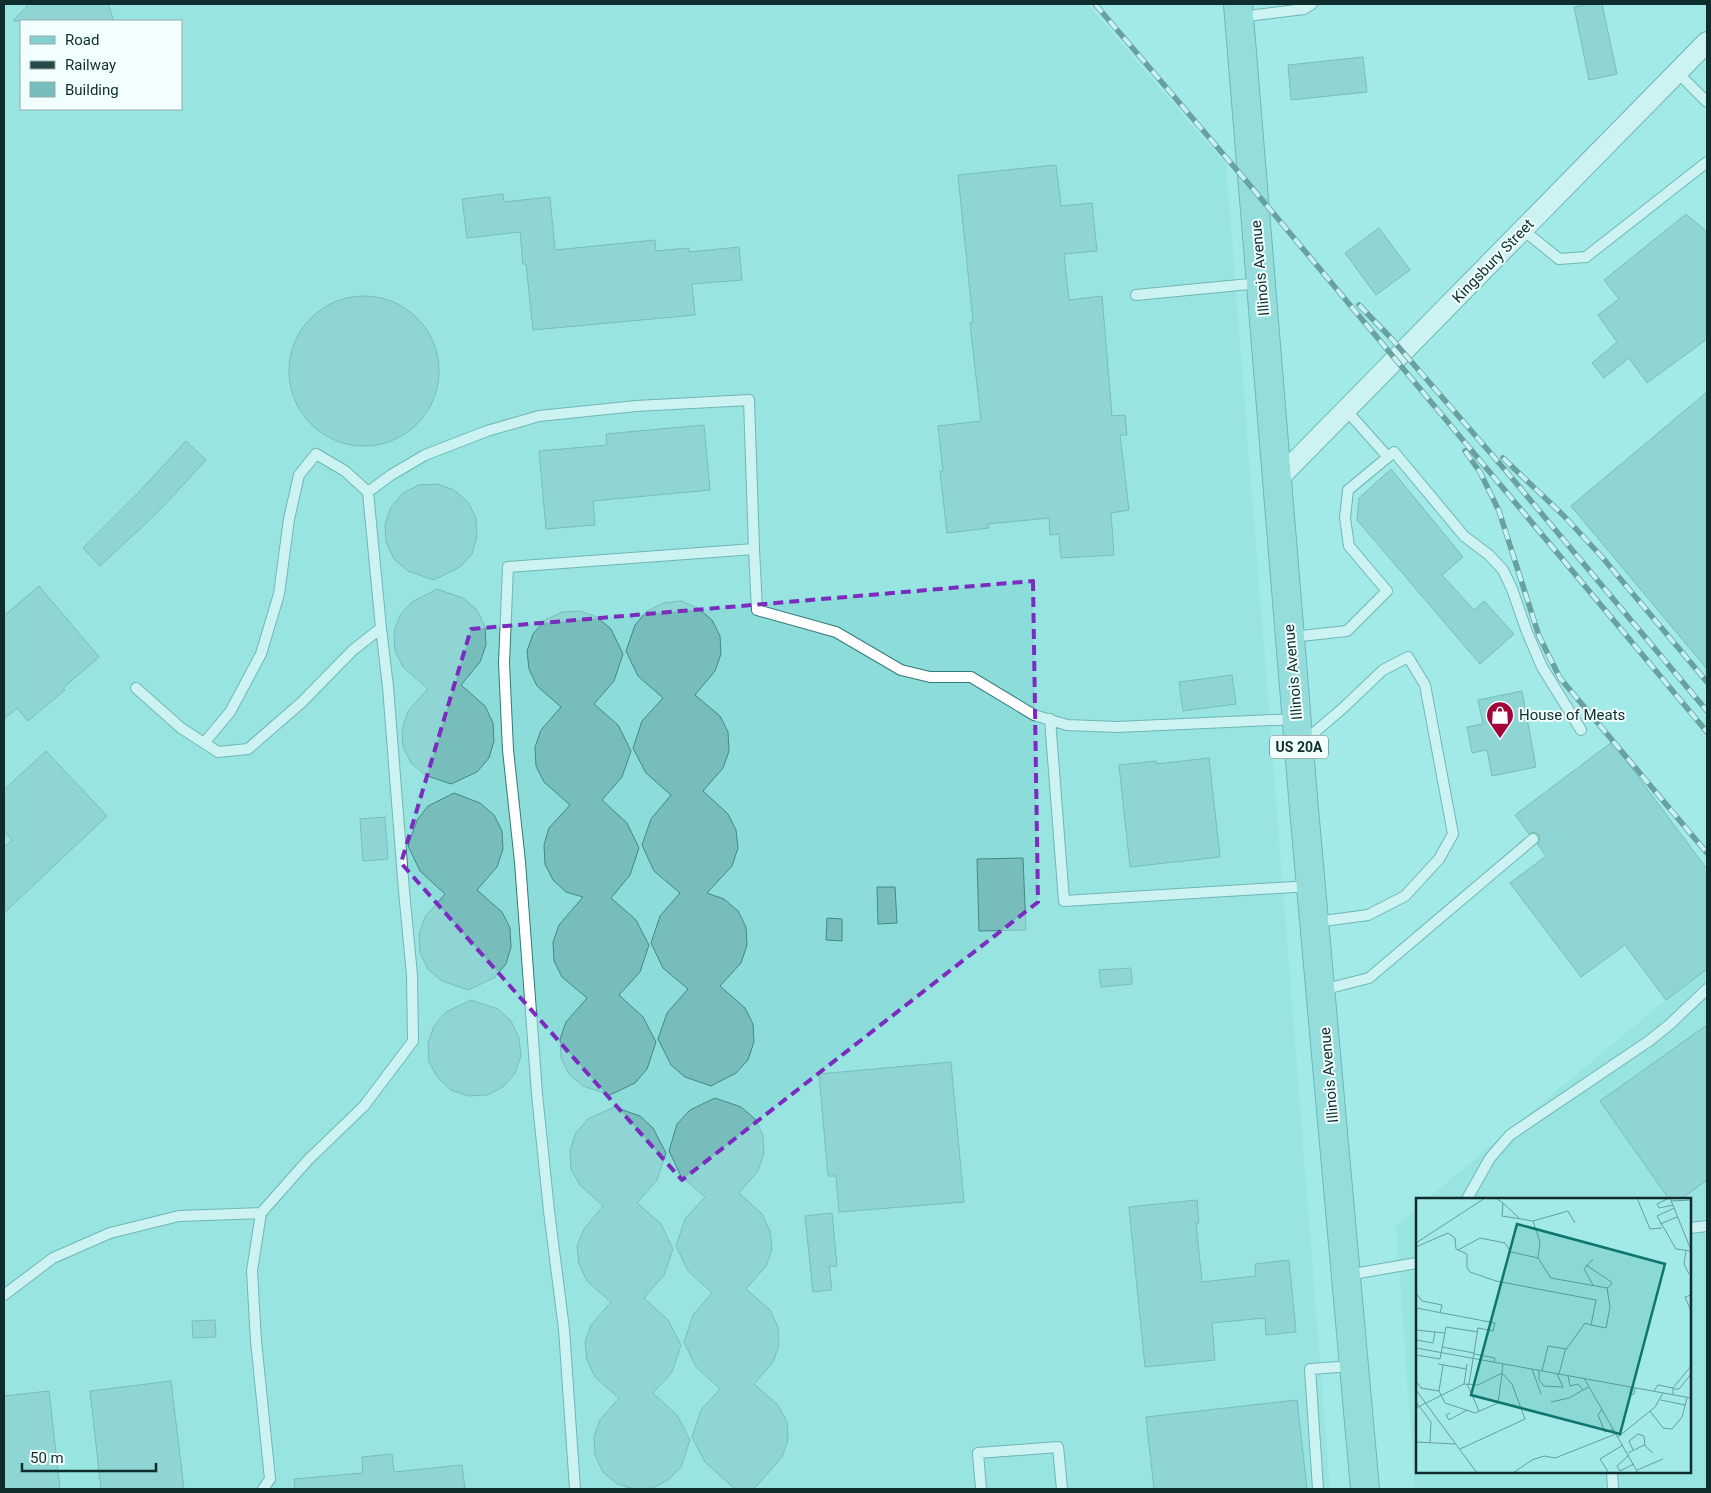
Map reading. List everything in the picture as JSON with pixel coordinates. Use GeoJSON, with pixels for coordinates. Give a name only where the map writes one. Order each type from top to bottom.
{"type":"FeatureCollection","features":[{"type":"Feature","properties":{"kind":"main road","name":"Illinois Avenue"},"geometry":{"type":"LineString","coordinates":[[1239,11],[1314,922],[1365,1489]]}},
{"type":"Feature","properties":{"kind":"street","name":"Kingsbury Street"},"geometry":{"type":"LineString","coordinates":[[1277,480],[1707,42]]}},
{"type":"Feature","properties":{"kind":"lane"},"geometry":{"type":"LineString","coordinates":[[1239,11],[1304,8],[1312,4]]}},
{"type":"Feature","properties":{"kind":"lane"},"geometry":{"type":"LineString","coordinates":[[1678,72],[1707,102]]}},
{"type":"Feature","properties":{"kind":"lane"},"geometry":{"type":"LineString","coordinates":[[1523,230],[1559,259],[1586,256],[1707,162]]}},
{"type":"Feature","properties":{"kind":"lane"},"geometry":{"type":"LineString","coordinates":[[1136,295],[1261,282]]}},
{"type":"Feature","properties":{"kind":"lane"},"geometry":{"type":"LineString","coordinates":[[368,492],[391,475],[425,455],[487,431],[539,416],[636,406],[749,400],[757,610],[836,632],[901,670],[930,677],[971,677],[1026,710],[1066,725],[1298,732],[1342,708],[1383,670],[1408,657],[1425,685],[1453,834],[1439,859],[1405,896],[1368,916],[1314,922]]}},
{"type":"Feature","properties":{"kind":"lane"},"geometry":{"type":"LineString","coordinates":[[1346,410],[1388,457]]}},
{"type":"Feature","properties":{"kind":"lane"},"geometry":{"type":"LineString","coordinates":[[1290,637],[1347,631],[1387,591],[1349,546],[1345,518],[1348,490],[1394,452],[1464,536],[1489,555],[1503,570],[1542,667],[1581,730]]}},
{"type":"Feature","properties":{"kind":"lane"},"geometry":{"type":"LineString","coordinates":[[204,743],[230,712],[261,654],[279,594],[289,519],[299,475],[316,454],[344,471],[368,492],[388,687],[412,975],[413,1041],[364,1106],[308,1160],[261,1213],[252,1271],[256,1340],[270,1479],[263,1489]]}},
{"type":"Feature","properties":{"kind":"lane"},"geometry":{"type":"LineString","coordinates":[[575,1489],[564,1329],[549,1212],[537,1094],[520,862],[508,750],[504,663],[508,568],[754,549]]}},
{"type":"Feature","properties":{"kind":"lane"},"geometry":{"type":"LineString","coordinates":[[136,688],[181,728],[218,752],[248,749],[302,702],[353,650],[381,628]]}},
{"type":"Feature","properties":{"kind":"lane"},"geometry":{"type":"LineString","coordinates":[[1050,719],[1064,900],[1311,886]]}},
{"type":"Feature","properties":{"kind":"lane"},"geometry":{"type":"LineString","coordinates":[[1321,990],[1369,978],[1533,839]]}},
{"type":"Feature","properties":{"kind":"lane"},"geometry":{"type":"LineString","coordinates":[[1468,1198],[1490,1158],[1510,1135],[1650,1041],[1669,1026],[1707,989]]}},
{"type":"Feature","properties":{"kind":"lane"},"geometry":{"type":"LineString","coordinates":[[4,1295],[54,1258],[110,1233],[179,1216],[261,1213]]}},
{"type":"Feature","properties":{"kind":"lane"},"geometry":{"type":"LineString","coordinates":[[1691,1228],[1707,1226]]}},
{"type":"Feature","properties":{"kind":"lane"},"geometry":{"type":"LineString","coordinates":[[1347,1275],[1416,1263]]}},
{"type":"Feature","properties":{"kind":"lane"},"geometry":{"type":"LineString","coordinates":[[1318,1489],[1310,1368],[1355,1366]]}},
{"type":"Feature","properties":{"kind":"lane"},"geometry":{"type":"LineString","coordinates":[[981,1489],[978,1453],[1058,1447],[1062,1489]]}},
{"type":"Feature","properties":{"kind":"lane"},"geometry":{"type":"LineString","coordinates":[[1612,1473],[1614,1489]]}},
{"type":"Feature","properties":{"kind":"highlighted area"},"geometry":{"type":"Polygon","coordinates":[[[1033,581],[1038,902],[682,1180],[401,863],[471,629],[1033,581]]]}},
{"type":"Feature","properties":{"kind":"shaded area"},"geometry":{"type":"Polygon","coordinates":[[[4,4],[1087,4],[1226,165],[1330,1489],[4,1489],[4,4]]]}},
{"type":"Feature","properties":{"kind":"shaded area"},"geometry":{"type":"Polygon","coordinates":[[[1707,965],[1707,1489],[1415,1489],[1396,1226],[1416,1209],[1416,1473],[1691,1473],[1691,1198],[1428,1198],[1707,965]]]}},
{"type":"Feature","properties":{"kind":"building"},"geometry":{"type":"Polygon","coordinates":[[[29,4],[108,4],[114,20],[20,20],[13,21],[29,4]]]}},
{"type":"Feature","properties":{"kind":"building"},"geometry":{"type":"Polygon","coordinates":[[[1602,4],[1617,74],[1589,80],[1574,7],[1602,4]]]}},
{"type":"Feature","properties":{"kind":"building"},"geometry":{"type":"Polygon","coordinates":[[[1363,57],[1367,92],[1291,100],[1288,65],[1363,57]]]}},
{"type":"Feature","properties":{"kind":"building"},"geometry":{"type":"Polygon","coordinates":[[[1056,165],[1061,206],[1092,203],[1097,251],[1064,254],[1069,300],[1102,296],[1112,416],[1125,415],[1127,435],[1120,435],[1129,510],[1111,513],[1114,555],[1061,558],[1059,534],[1050,535],[1049,518],[988,524],[989,528],[947,533],[940,471],[943,471],[938,426],[981,421],[970,323],[973,322],[958,175],[1056,165]]]}},
{"type":"Feature","properties":{"kind":"building"},"geometry":{"type":"Polygon","coordinates":[[[503,194],[504,202],[550,197],[555,250],[655,240],[656,251],[689,248],[689,252],[739,247],[742,280],[692,284],[695,315],[533,330],[526,264],[523,264],[520,232],[467,238],[462,199],[503,194]]]}},
{"type":"Feature","properties":{"kind":"building"},"geometry":{"type":"Polygon","coordinates":[[[1686,214],[1707,232],[1707,339],[1647,383],[1629,358],[1604,378],[1592,363],[1617,342],[1598,315],[1619,299],[1604,280],[1686,214]]]}},
{"type":"Feature","properties":{"kind":"building"},"geometry":{"type":"Polygon","coordinates":[[[1379,228],[1410,270],[1376,295],[1345,253],[1379,228]]]}},
{"type":"Feature","properties":{"kind":"building"},"geometry":{"type":"Polygon","coordinates":[[[364,296],[393,302],[417,318],[433,342],[439,371],[433,400],[417,424],[393,440],[364,446],[335,440],[311,424],[295,400],[289,371],[295,342],[311,318],[335,302],[364,296]]]}},
{"type":"Feature","properties":{"kind":"building"},"geometry":{"type":"Polygon","coordinates":[[[1707,392],[1707,669],[1571,506],[1707,392]]]}},
{"type":"Feature","properties":{"kind":"building"},"geometry":{"type":"Polygon","coordinates":[[[704,425],[710,490],[593,501],[595,525],[546,529],[539,451],[607,445],[606,434],[704,425]]]}},
{"type":"Feature","properties":{"kind":"building"},"geometry":{"type":"Polygon","coordinates":[[[186,441],[206,460],[159,511],[100,566],[83,548],[139,492],[186,441]]]}},
{"type":"Feature","properties":{"kind":"building"},"geometry":{"type":"Polygon","coordinates":[[[1391,469],[1463,557],[1442,575],[1474,610],[1484,601],[1514,634],[1480,664],[1357,520],[1359,498],[1391,469]]]}},
{"type":"Feature","properties":{"kind":"building"},"geometry":{"type":"Polygon","coordinates":[[[437,484],[454,490],[468,502],[476,518],[477,536],[472,554],[460,567],[434,580],[408,571],[394,559],[386,542],[385,524],[391,507],[403,493],[419,485],[437,484]]]}},
{"type":"Feature","properties":{"kind":"building"},"geometry":{"type":"Polygon","coordinates":[[[39,586],[99,657],[63,688],[65,690],[28,721],[17,708],[4,719],[4,616],[39,586]]]}},
{"type":"Feature","properties":{"kind":"building"},"geometry":{"type":"Polygon","coordinates":[[[437,589],[463,598],[477,610],[485,627],[486,645],[480,662],[461,685],[485,706],[493,723],[494,741],[489,758],[477,772],[451,784],[425,775],[411,763],[403,747],[402,729],[408,711],[428,689],[403,667],[395,651],[394,632],[400,615],[412,602],[437,589]]]}},
{"type":"Feature","properties":{"kind":"building"},"geometry":{"type":"Polygon","coordinates":[[[681,601],[698,608],[712,620],[720,636],[721,654],[715,671],[695,695],[720,716],[728,732],[729,751],[723,768],[703,791],[728,814],[736,830],[738,848],[732,866],[707,893],[724,899],[738,911],[746,927],[747,945],[741,963],[720,986],[745,1008],[753,1024],[754,1042],[748,1060],[736,1073],[711,1086],[685,1077],[671,1065],[658,1039],[667,1013],[688,989],[663,968],[651,943],[660,916],[680,893],[654,871],[642,845],[651,819],[671,795],[646,773],[633,748],[642,721],[663,698],[638,676],[626,651],[635,625],[647,611],[663,603],[681,601]]]}},
{"type":"Feature","properties":{"kind":"building"},"geometry":{"type":"Polygon","coordinates":[[[580,611],[597,617],[611,629],[623,654],[614,681],[594,704],[618,725],[631,751],[622,777],[602,800],[627,823],[639,848],[630,875],[611,898],[636,920],[649,945],[640,972],[619,995],[643,1017],[656,1042],[647,1069],[635,1083],[610,1095],[583,1086],[569,1074],[561,1058],[560,1039],[566,1022],[587,998],[562,977],[554,961],[553,942],[559,925],[583,897],[566,892],[553,880],[545,864],[544,845],[549,828],[570,805],[544,782],[536,766],[535,747],[541,730],[561,707],[537,686],[529,669],[527,651],[533,634],[545,620],[562,612],[580,611]]]}},
{"type":"Feature","properties":{"kind":"building"},"geometry":{"type":"Polygon","coordinates":[[[1232,675],[1236,704],[1183,711],[1179,682],[1232,675]]]}},
{"type":"Feature","properties":{"kind":"building","name":"House of Meats"},"geometry":{"type":"Polygon","coordinates":[[[1522,691],[1536,767],[1492,776],[1487,750],[1472,753],[1467,727],[1483,724],[1478,700],[1522,691]]]}},
{"type":"Feature","properties":{"kind":"building"},"geometry":{"type":"Polygon","coordinates":[[[1612,742],[1707,869],[1707,969],[1666,1000],[1625,945],[1581,977],[1510,883],[1546,856],[1537,844],[1540,841],[1539,835],[1535,832],[1529,834],[1515,815],[1612,742]]]}},
{"type":"Feature","properties":{"kind":"building"},"geometry":{"type":"Polygon","coordinates":[[[46,751],[107,816],[4,913],[4,847],[12,840],[4,831],[4,790],[46,751]]]}},
{"type":"Feature","properties":{"kind":"building"},"geometry":{"type":"Polygon","coordinates":[[[1209,758],[1220,857],[1130,867],[1119,765],[1156,761],[1156,764],[1209,758]]]}},
{"type":"Feature","properties":{"kind":"building"},"geometry":{"type":"Polygon","coordinates":[[[454,793],[480,803],[494,815],[502,831],[503,849],[497,867],[477,890],[502,912],[510,928],[511,947],[506,964],[494,978],[468,990],[442,981],[428,969],[420,953],[419,934],[425,917],[445,894],[420,871],[408,846],[417,820],[428,806],[454,793]]]}},
{"type":"Feature","properties":{"kind":"building"},"geometry":{"type":"Polygon","coordinates":[[[385,817],[388,859],[363,861],[360,819],[385,817]]]}},
{"type":"Feature","properties":{"kind":"building"},"geometry":{"type":"Polygon","coordinates":[[[1023,858],[1026,930],[979,931],[977,859],[1023,858]]]}},
{"type":"Feature","properties":{"kind":"building"},"geometry":{"type":"Polygon","coordinates":[[[877,887],[895,887],[897,923],[878,924],[877,887]]]}},
{"type":"Feature","properties":{"kind":"building"},"geometry":{"type":"Polygon","coordinates":[[[827,918],[842,919],[842,941],[826,940],[827,918]]]}},
{"type":"Feature","properties":{"kind":"building"},"geometry":{"type":"Polygon","coordinates":[[[1131,968],[1132,984],[1101,987],[1099,970],[1131,968]]]}},
{"type":"Feature","properties":{"kind":"building"},"geometry":{"type":"Polygon","coordinates":[[[471,1000],[498,1009],[511,1021],[519,1038],[521,1056],[515,1073],[503,1087],[487,1095],[468,1096],[451,1090],[438,1078],[429,1062],[428,1043],[434,1026],[446,1012],[471,1000]]]}},
{"type":"Feature","properties":{"kind":"building"},"geometry":{"type":"Polygon","coordinates":[[[1707,1025],[1707,1180],[1682,1198],[1668,1198],[1600,1101],[1707,1025]]]}},
{"type":"Feature","properties":{"kind":"building"},"geometry":{"type":"Polygon","coordinates":[[[951,1062],[964,1202],[839,1212],[836,1176],[828,1176],[819,1074],[951,1062]]]}},
{"type":"Feature","properties":{"kind":"building"},"geometry":{"type":"Polygon","coordinates":[[[715,1098],[741,1107],[755,1119],[763,1135],[764,1153],[758,1171],[739,1193],[762,1214],[770,1231],[772,1249],[766,1266],[746,1289],[770,1310],[778,1327],[779,1345],[773,1362],[754,1384],[778,1405],[787,1422],[788,1440],[782,1457],[754,1489],[735,1489],[705,1462],[692,1437],[701,1410],[720,1389],[696,1367],[684,1342],[693,1315],[712,1293],[688,1271],[676,1246],[685,1219],[705,1197],[681,1176],[669,1151],[677,1124],[690,1110],[715,1098]]]}},
{"type":"Feature","properties":{"kind":"building"},"geometry":{"type":"Polygon","coordinates":[[[614,1107],[640,1116],[653,1128],[666,1153],[657,1180],[637,1203],[661,1224],[673,1249],[664,1275],[644,1298],[668,1320],[681,1345],[672,1372],[653,1393],[677,1415],[690,1440],[681,1467],[668,1480],[652,1488],[634,1489],[617,1484],[603,1472],[595,1455],[594,1437],[600,1420],[619,1398],[595,1377],[587,1360],[585,1342],[591,1325],[611,1302],[587,1281],[579,1264],[577,1246],[584,1229],[603,1206],[580,1185],[571,1169],[570,1150],[576,1133],[588,1119],[614,1107]]]}},
{"type":"Feature","properties":{"kind":"building"},"geometry":{"type":"Polygon","coordinates":[[[1197,1200],[1199,1223],[1196,1223],[1202,1282],[1256,1276],[1255,1264],[1289,1260],[1296,1332],[1266,1335],[1265,1318],[1212,1323],[1215,1360],[1145,1367],[1129,1207],[1197,1200]]]}},
{"type":"Feature","properties":{"kind":"building"},"geometry":{"type":"Polygon","coordinates":[[[832,1213],[837,1266],[829,1266],[832,1290],[813,1292],[805,1216],[832,1213]]]}},
{"type":"Feature","properties":{"kind":"building"},"geometry":{"type":"Polygon","coordinates":[[[215,1320],[216,1337],[193,1338],[192,1321],[215,1320]]]}},
{"type":"Feature","properties":{"kind":"building"},"geometry":{"type":"Polygon","coordinates":[[[171,1381],[184,1489],[101,1489],[90,1391],[171,1381]]]}},
{"type":"Feature","properties":{"kind":"building"},"geometry":{"type":"Polygon","coordinates":[[[49,1391],[60,1489],[4,1489],[4,1396],[49,1391]]]}},
{"type":"Feature","properties":{"kind":"building"},"geometry":{"type":"Polygon","coordinates":[[[1297,1400],[1307,1489],[1154,1489],[1146,1417],[1297,1400]]]}},
{"type":"Feature","properties":{"kind":"building"},"geometry":{"type":"Polygon","coordinates":[[[392,1454],[394,1472],[462,1465],[465,1489],[295,1489],[294,1479],[363,1473],[362,1457],[392,1454]]]}},
{"type":"Feature","properties":{"kind":"railway"},"geometry":{"type":"LineString","coordinates":[[1095,4],[1253,189],[1707,732]]}},
{"type":"Feature","properties":{"kind":"railway"},"geometry":{"type":"LineString","coordinates":[[1359,305],[1390,337],[1506,471],[1707,711]]}},
{"type":"Feature","properties":{"kind":"railway"},"geometry":{"type":"LineString","coordinates":[[1465,451],[1480,472],[1499,511],[1539,636],[1560,678],[1707,853]]}},
{"type":"Feature","properties":{"kind":"railway"},"geometry":{"type":"LineString","coordinates":[[1503,458],[1564,516],[1602,557],[1707,682]]}},
{"type":"Feature","properties":{"kind":"place","name":"House of Meats"},"geometry":{"type":"Point","coordinates":[1500,739]}}]}
